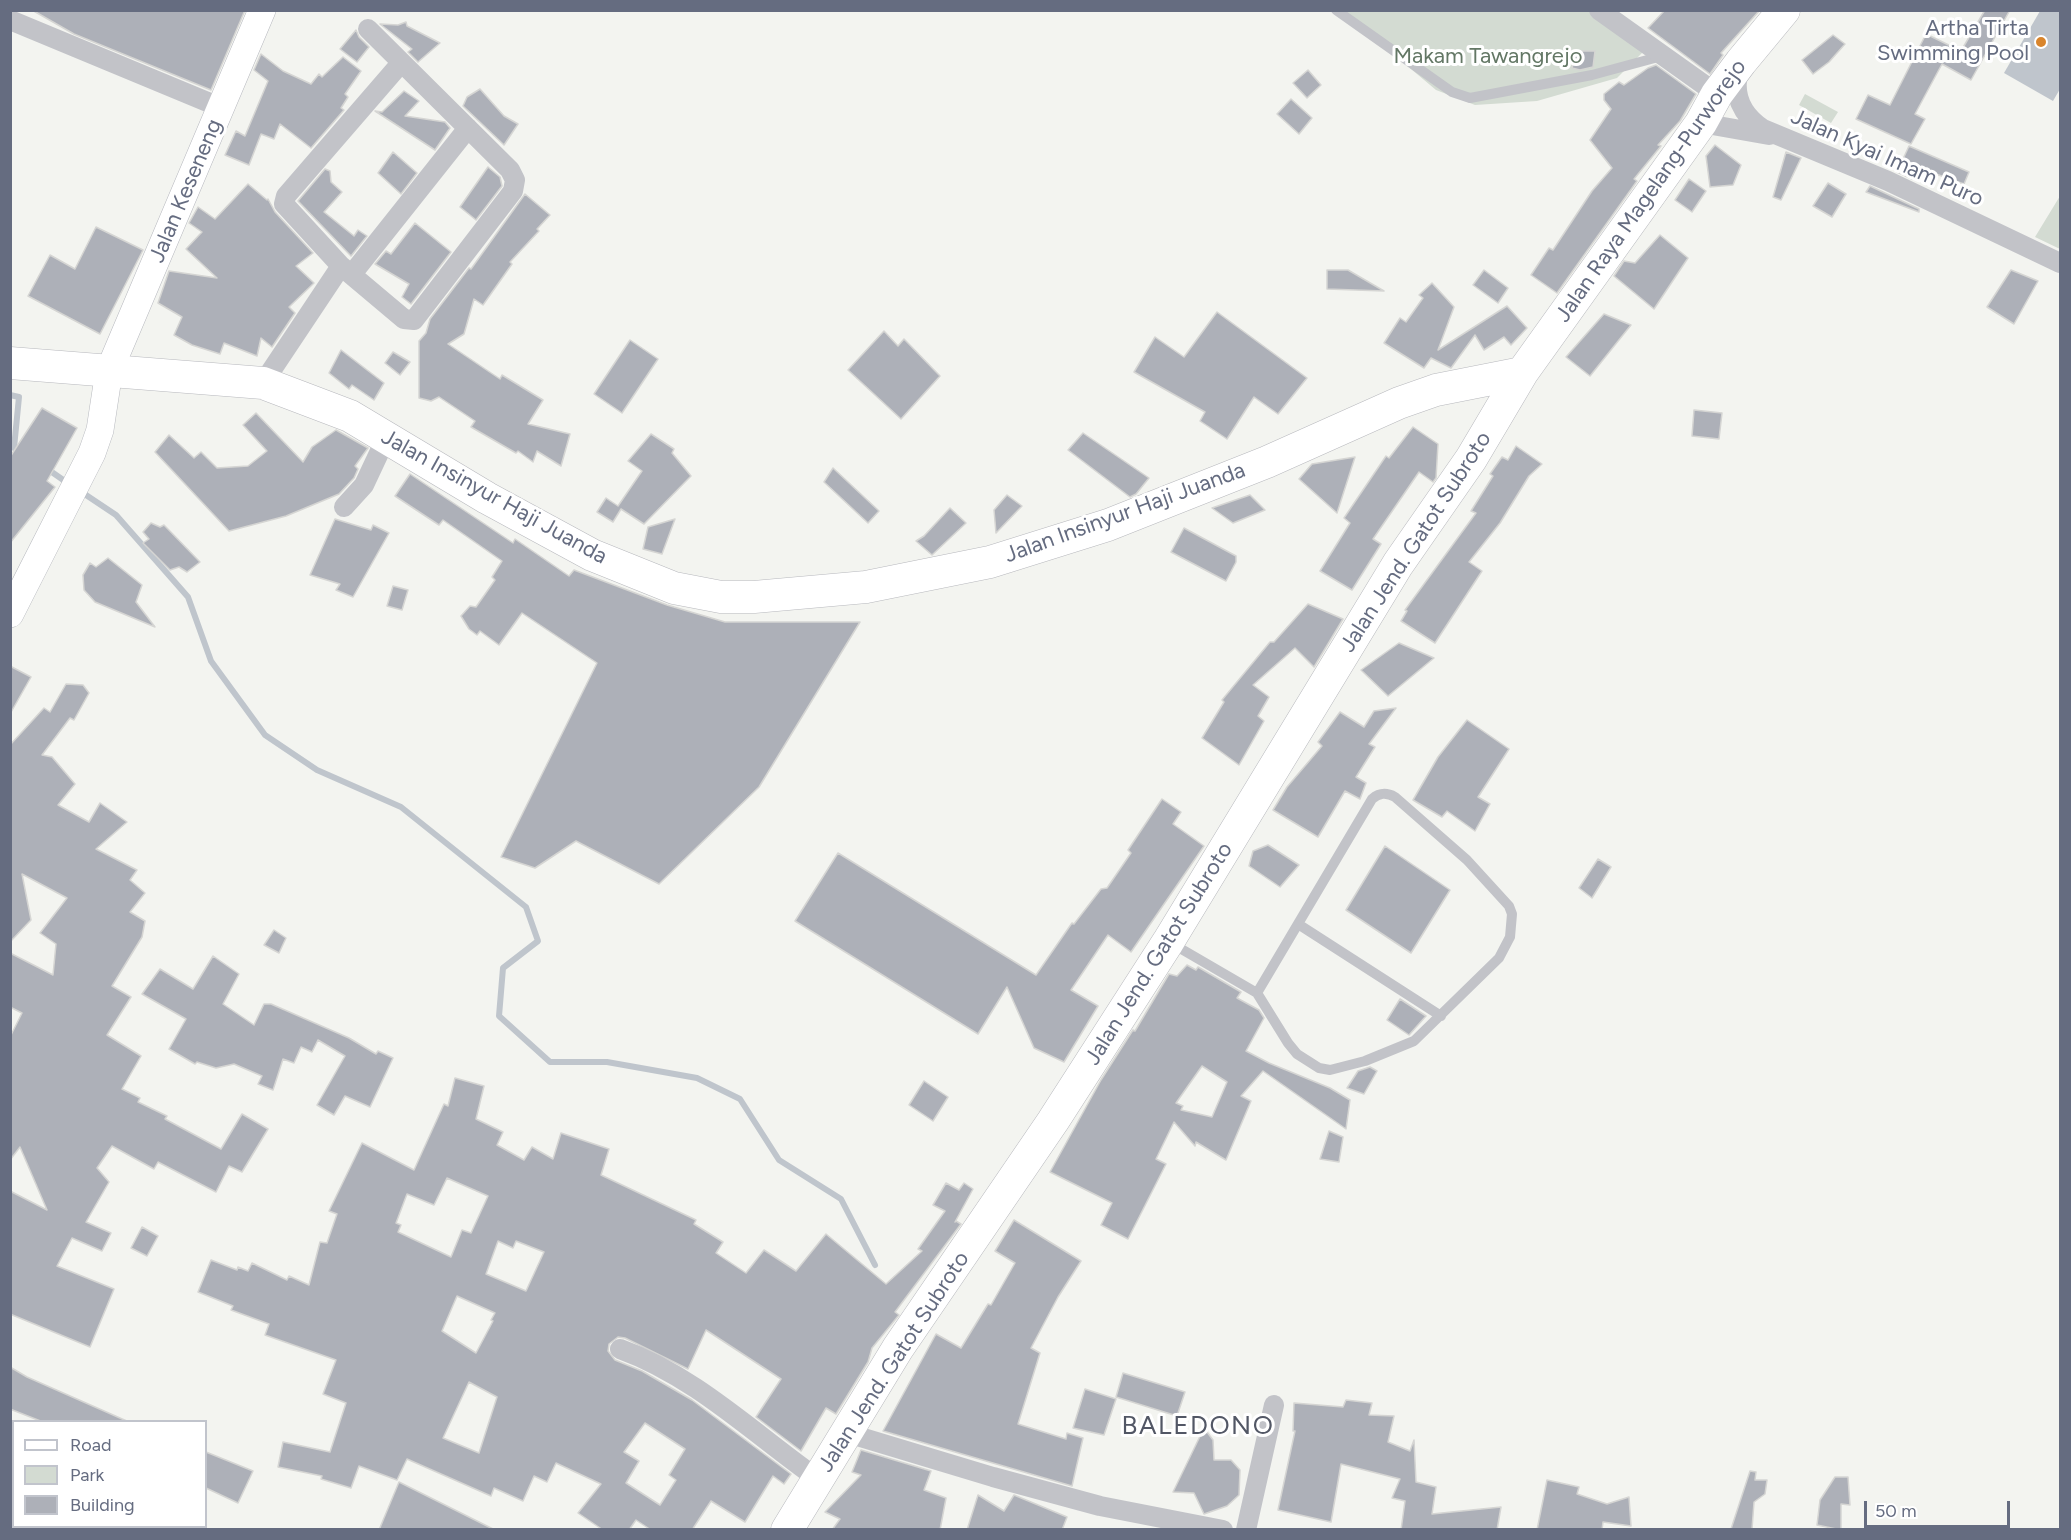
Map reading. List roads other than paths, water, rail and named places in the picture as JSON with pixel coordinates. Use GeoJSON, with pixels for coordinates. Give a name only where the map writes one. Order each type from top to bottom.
{"type":"FeatureCollection","features":[{"type":"Feature","properties":{"kind":"main road","name":"Jalan Raya Magelang-Purworejo"},"geometry":{"type":"LineString","coordinates":[[1522,374],[1701,123],[1717,94],[1784,10]]}},
{"type":"Feature","properties":{"kind":"main road","name":"Jalan Insinyur Haji Juanda"},"geometry":{"type":"LineString","coordinates":[[10,363],[263,383],[334,409],[387,436],[487,498],[592,555],[674,588],[721,597],[754,597],[866,587],[990,562],[1108,525],[1268,462],[1436,390],[1522,374]]}},
{"type":"Feature","properties":{"kind":"main road","name":"Jalan Jend. Gatot Subroto"},"geometry":{"type":"LineString","coordinates":[[787,1530],[898,1348],[1053,1121],[1168,942],[1398,564],[1471,459],[1522,374]]}},
{"type":"Feature","properties":{"kind":"street","name":"Jalan Keseneng"},"geometry":{"type":"LineString","coordinates":[[10,614],[75,487],[100,430],[109,371],[262,10]]}},
{"type":"Feature","properties":{"kind":"street"},"geometry":{"type":"LineString","coordinates":[[1599,10],[1717,94]]}},
{"type":"Feature","properties":{"kind":"street"},"geometry":{"type":"LineString","coordinates":[[10,20],[222,108]]}},
{"type":"Feature","properties":{"kind":"street"},"geometry":{"type":"LineString","coordinates":[[368,29],[510,170],[515,180],[514,189],[414,320],[405,320],[346,270],[285,208],[284,199],[401,63]]}},
{"type":"Feature","properties":{"kind":"street","name":"Jalan Kyai Imam Puro"},"geometry":{"type":"LineString","coordinates":[[1741,62],[1736,85],[1742,105],[1755,123],[1780,137],[1888,181],[2061,263]]}},
{"type":"Feature","properties":{"kind":"street"},"geometry":{"type":"LineString","coordinates":[[1701,123],[1780,137]]}},
{"type":"Feature","properties":{"kind":"street"},"geometry":{"type":"LineString","coordinates":[[263,383],[346,270],[468,128]]}},
{"type":"Feature","properties":{"kind":"street"},"geometry":{"type":"LineString","coordinates":[[344,507],[356,497],[372,473],[387,436]]}},
{"type":"Feature","properties":{"kind":"street"},"geometry":{"type":"LineString","coordinates":[[620,1349],[651,1362],[711,1398],[818,1479]]}},
{"type":"Feature","properties":{"kind":"street"},"geometry":{"type":"LineString","coordinates":[[1246,1530],[1274,1406]]}},
{"type":"Feature","properties":{"kind":"street"},"geometry":{"type":"LineString","coordinates":[[847,1433],[993,1477],[1100,1506],[1186,1526],[1222,1530]]}},
{"type":"Feature","properties":{"kind":"lane"},"geometry":{"type":"LineString","coordinates":[[1336,10],[1452,92],[1470,98],[1592,75],[1662,56]]}},
{"type":"Feature","properties":{"kind":"lane"},"geometry":{"type":"LineString","coordinates":[[1168,942],[1257,993],[1288,1043],[1310,1063],[1325,1070],[1384,1055],[1414,1041],[1499,958],[1510,937],[1512,914],[1509,906],[1467,860],[1395,796],[1384,793],[1371,799],[1257,993]]}},
{"type":"Feature","properties":{"kind":"lane"},"geometry":{"type":"LineString","coordinates":[[1298,924],[1441,1017]]}},
{"type":"Feature","properties":{"kind":"waterway"},"geometry":{"type":"LineString","coordinates":[[10,395],[19,397],[14,448],[22,453]]}},
{"type":"Feature","properties":{"kind":"waterway"},"geometry":{"type":"LineString","coordinates":[[46,468],[69,484]]}},
{"type":"Feature","properties":{"kind":"waterway"},"geometry":{"type":"LineString","coordinates":[[80,491],[116,515],[188,597],[211,661],[265,735],[317,770],[401,807],[526,907],[538,941],[503,968],[499,1016],[550,1062],[607,1062],[697,1078],[740,1099],[779,1160],[841,1199],[875,1265]]}},
{"type":"Feature","properties":{"kind":"place","name":"Artha Tirta Swimming Pool"},"geometry":{"type":"Point","coordinates":[2041,42]}},
{"type":"Feature","properties":{"kind":"district","name":"BALEDONO"},"geometry":{"type":"Point","coordinates":[1198,1426]}},
{"type":"Feature","properties":{"kind":"park label","name":"Makam Tawangrejo"},"geometry":{"type":"Point","coordinates":[1488,57]}}]}
